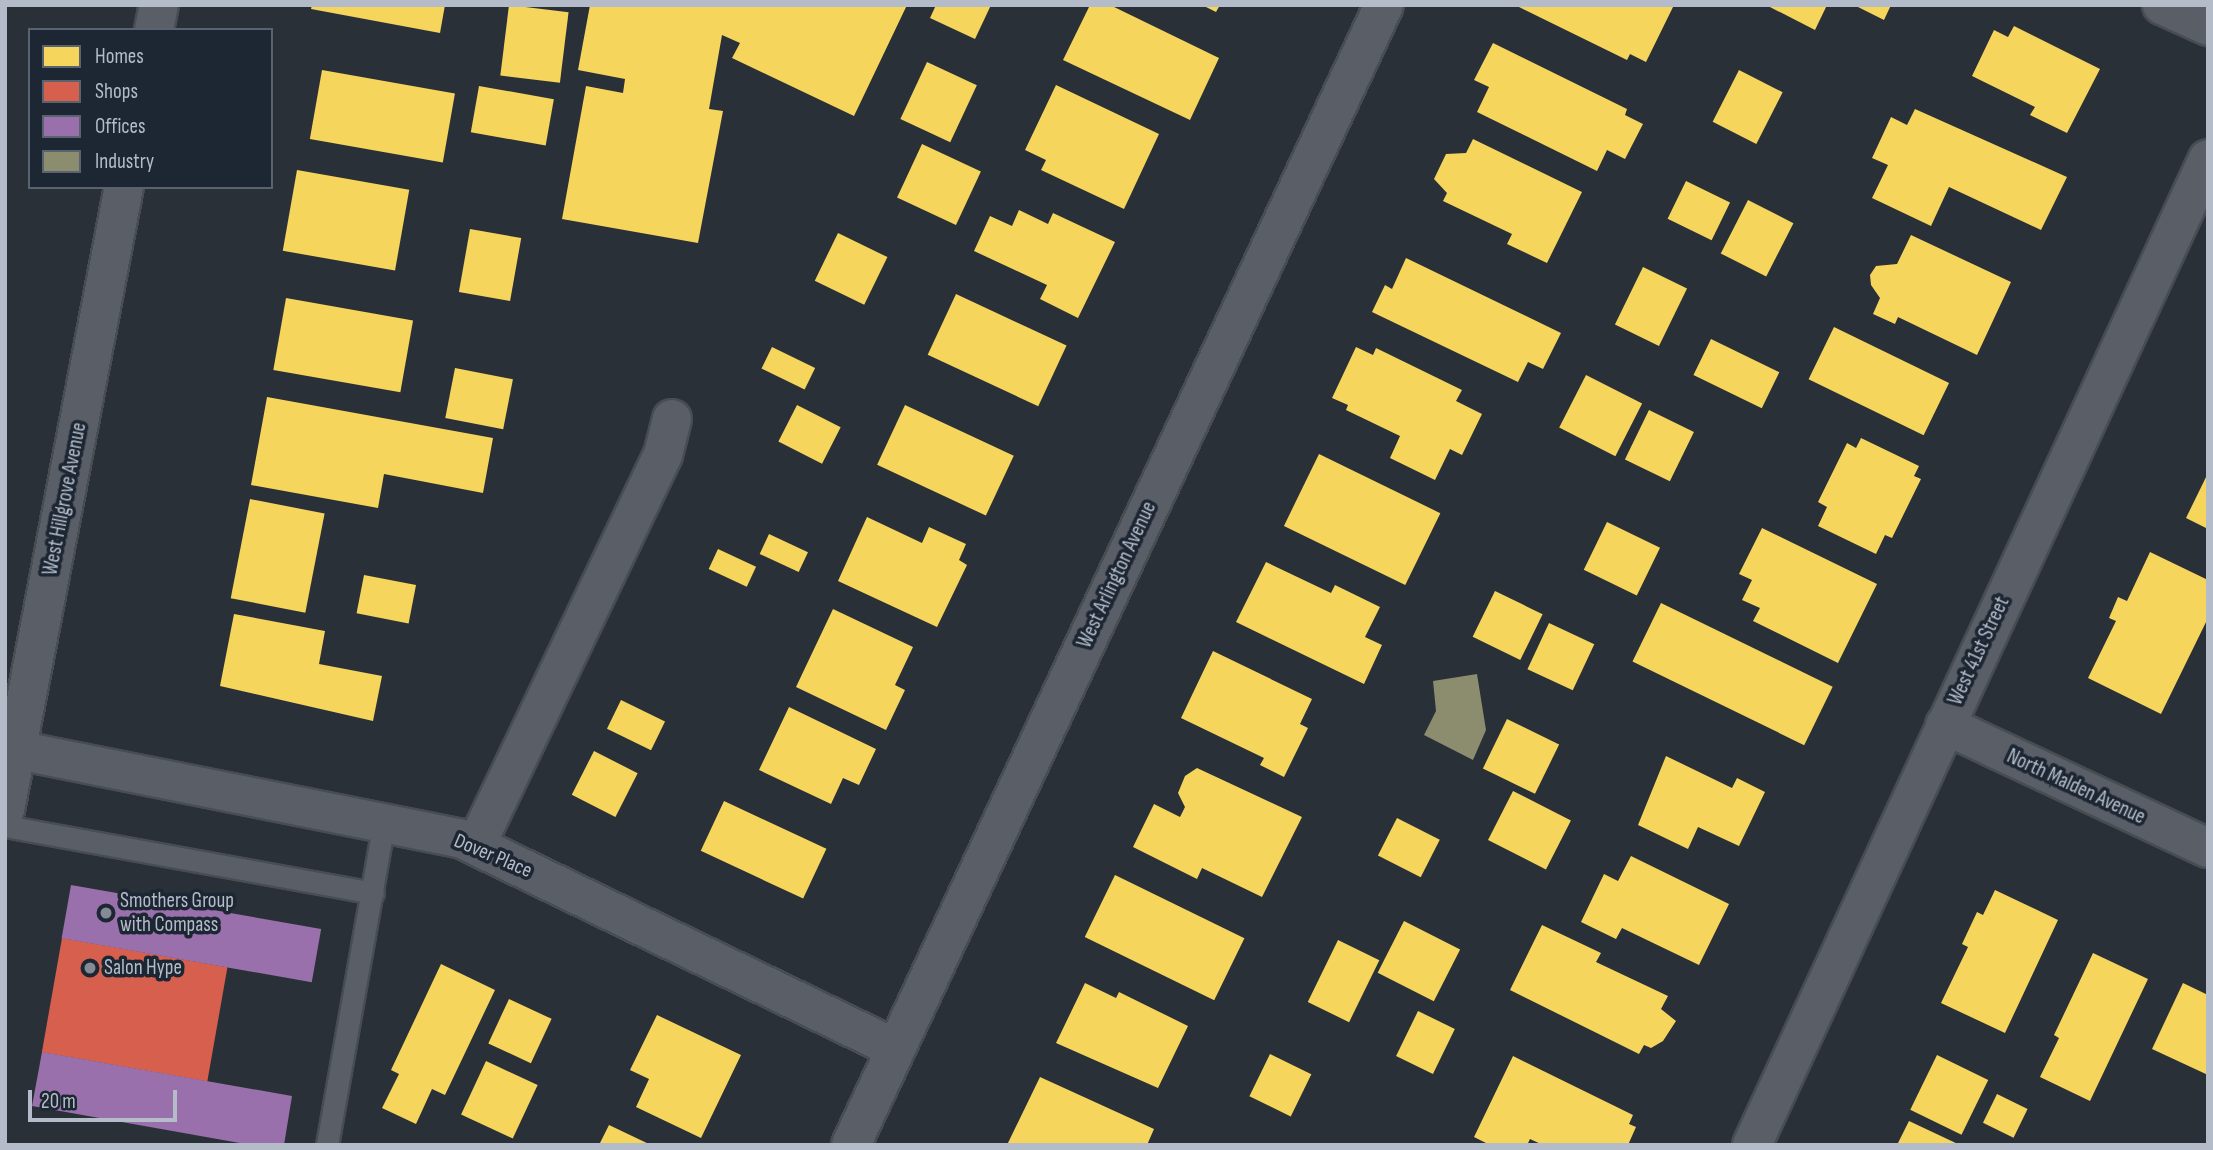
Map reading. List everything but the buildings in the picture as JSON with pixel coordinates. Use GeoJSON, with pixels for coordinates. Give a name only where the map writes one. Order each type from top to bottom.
{"type":"FeatureCollection","features":[{"type":"Feature","properties":{"kind":"street"},"geometry":{"type":"LineString","coordinates":[[154,28],[159,5]]}},
{"type":"Feature","properties":{"kind":"street","name":"West Arlington Avenue"},"geometry":{"type":"LineString","coordinates":[[851,1145],[1384,5]]}},
{"type":"Feature","properties":{"kind":"street"},"geometry":{"type":"LineString","coordinates":[[2162,5],[2208,26]]}},
{"type":"Feature","properties":{"kind":"street","name":"West 41st Street"},"geometry":{"type":"LineString","coordinates":[[1752,1145],[2208,159]]}},
{"type":"Feature","properties":{"kind":"street","name":"West Hillgrove Avenue"},"geometry":{"type":"LineString","coordinates":[[5,810],[124,189]]}},
{"type":"Feature","properties":{"kind":"street"},"geometry":{"type":"LineString","coordinates":[[476,845],[663,455],[672,419]]}},
{"type":"Feature","properties":{"kind":"street","name":"North Malden Avenue"},"geometry":{"type":"LineString","coordinates":[[1945,725],[2208,848]]}},
{"type":"Feature","properties":{"kind":"street","name":"Dover Place"},"geometry":{"type":"LineString","coordinates":[[17,750],[384,823],[476,845],[895,1048]]}},
{"type":"Feature","properties":{"kind":"lane"},"geometry":{"type":"LineString","coordinates":[[327,1145],[384,823]]}},
{"type":"Feature","properties":{"kind":"lane"},"geometry":{"type":"LineString","coordinates":[[5,827],[373,893]]}},
{"type":"Feature","properties":{"kind":"place","name":"Smothers Group with Compass"},"geometry":{"type":"Point","coordinates":[106,913]}},
{"type":"Feature","properties":{"kind":"place","name":"Salon Hype"},"geometry":{"type":"Point","coordinates":[90,968]}}]}
